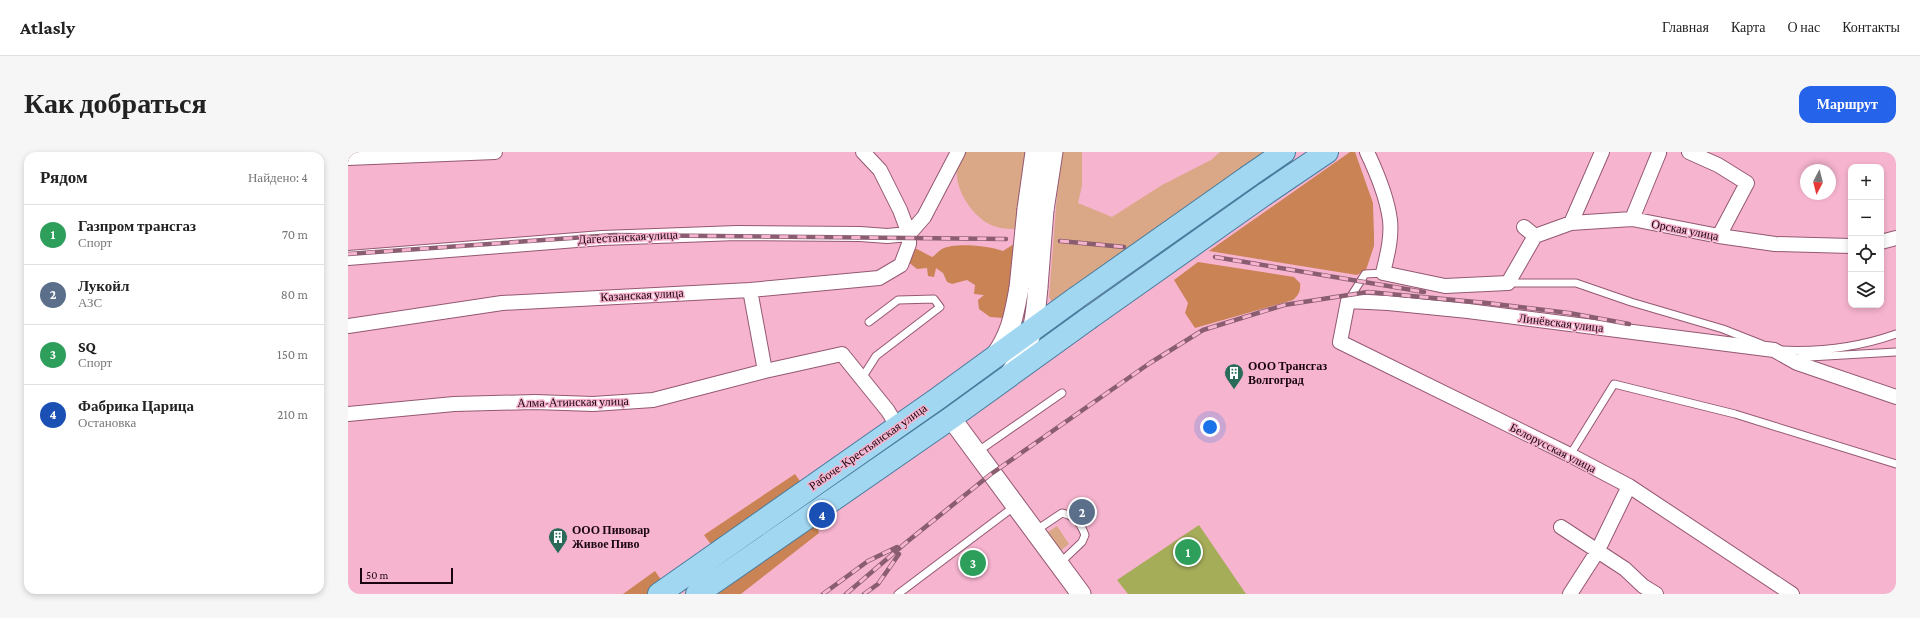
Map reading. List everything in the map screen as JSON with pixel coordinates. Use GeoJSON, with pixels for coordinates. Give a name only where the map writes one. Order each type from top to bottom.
{"type":"FeatureCollection","features":[{"type":"Feature","properties":{"kind":"main road","name":"Рабоче-Крестьянская улица"},"geometry":{"type":"LineString","coordinates":[[697,594],[951,418],[1008,376],[1026,340],[1057,313],[1076,298],[1284,152]]}},
{"type":"Feature","properties":{"kind":"main road","name":"Рабоче-Крестьянская улица"},"geometry":{"type":"LineString","coordinates":[[659,594],[990,361],[1026,340],[1088,318],[1327,152]]}},
{"type":"Feature","properties":{"kind":"street"},"geometry":{"type":"LineString","coordinates":[[348,158],[495,152]]}},
{"type":"Feature","properties":{"kind":"street"},"geometry":{"type":"LineString","coordinates":[[863,152],[880,170],[900,210],[909,234],[924,217],[958,152]]}},
{"type":"Feature","properties":{"kind":"street"},"geometry":{"type":"LineString","coordinates":[[1026,340],[1037,292],[1035,152]]}},
{"type":"Feature","properties":{"kind":"street"},"geometry":{"type":"LineString","coordinates":[[1026,340],[1019,288],[1035,209],[1053,152]]}},
{"type":"Feature","properties":{"kind":"street"},"geometry":{"type":"LineString","coordinates":[[1367,152],[1378,177],[1390,221],[1389,245],[1383,273],[1445,286],[1508,283],[1535,236],[1524,227]]}},
{"type":"Feature","properties":{"kind":"street"},"geometry":{"type":"LineString","coordinates":[[1571,224],[1602,152]]}},
{"type":"Feature","properties":{"kind":"street"},"geometry":{"type":"LineString","coordinates":[[1632,219],[1659,152]]}},
{"type":"Feature","properties":{"kind":"street"},"geometry":{"type":"LineString","coordinates":[[1689,152],[1718,165],[1747,183],[1719,236]]}},
{"type":"Feature","properties":{"kind":"street","name":"Орская улица"},"geometry":{"type":"LineString","coordinates":[[1535,236],[1571,224],[1632,219],[1719,236],[1775,244],[1848,246]]}},
{"type":"Feature","properties":{"kind":"street","name":"Дагестанская улица"},"geometry":{"type":"LineString","coordinates":[[348,258],[594,239],[685,234],[782,233],[860,234],[887,236],[909,234]]}},
{"type":"Feature","properties":{"kind":"street","name":"Казанская улица"},"geometry":{"type":"LineString","coordinates":[[348,326],[502,303],[750,290],[879,278],[900,265],[909,244],[909,234]]}},
{"type":"Feature","properties":{"kind":"street"},"geometry":{"type":"LineString","coordinates":[[1884,241],[1896,238]]}},
{"type":"Feature","properties":{"kind":"street"},"geometry":{"type":"LineString","coordinates":[[750,290],[765,371]]}},
{"type":"Feature","properties":{"kind":"street"},"geometry":{"type":"LineString","coordinates":[[1037,292],[1042,309],[1052,313],[1057,313]]}},
{"type":"Feature","properties":{"kind":"street","name":"Линёвская улица"},"geometry":{"type":"LineString","coordinates":[[1348,301],[1388,303],[1468,311],[1774,350],[1797,363],[1896,397]]}},
{"type":"Feature","properties":{"kind":"street","name":"Белорусская улица"},"geometry":{"type":"LineString","coordinates":[[1348,301],[1340,342],[1570,455],[1629,486],[1792,594]]}},
{"type":"Feature","properties":{"kind":"street","name":"Алма-Атинская улица"},"geometry":{"type":"LineString","coordinates":[[348,414],[454,404],[535,402],[593,404],[653,400],[765,371],[842,354],[862,378]]}},
{"type":"Feature","properties":{"kind":"street"},"geometry":{"type":"LineString","coordinates":[[862,378],[897,426]]}},
{"type":"Feature","properties":{"kind":"street"},"geometry":{"type":"LineString","coordinates":[[951,418],[1059,564],[1076,592]]}},
{"type":"Feature","properties":{"kind":"street"},"geometry":{"type":"LineString","coordinates":[[1570,594],[1597,552],[1629,486]]}},
{"type":"Feature","properties":{"kind":"street"},"geometry":{"type":"LineString","coordinates":[[1561,527],[1625,569],[1643,586],[1656,594]]}},
{"type":"Feature","properties":{"kind":"lane"},"geometry":{"type":"LineString","coordinates":[[1348,301],[1365,274],[1383,273]]}},
{"type":"Feature","properties":{"kind":"lane","name":"Линёвская улица"},"geometry":{"type":"LineString","coordinates":[[1508,283],[1576,283],[1631,302],[1723,329],[1774,350],[1809,352],[1876,341],[1896,334]]}},
{"type":"Feature","properties":{"kind":"lane"},"geometry":{"type":"LineString","coordinates":[[862,378],[876,356],[940,307],[934,299],[898,300],[869,322]]}},
{"type":"Feature","properties":{"kind":"lane"},"geometry":{"type":"LineString","coordinates":[[1788,358],[1896,352]]}},
{"type":"Feature","properties":{"kind":"lane"},"geometry":{"type":"LineString","coordinates":[[1570,455],[1614,384],[1736,414],[1896,464]]}},
{"type":"Feature","properties":{"kind":"lane"},"geometry":{"type":"LineString","coordinates":[[976,453],[1062,393]]}},
{"type":"Feature","properties":{"kind":"lane"},"geometry":{"type":"LineString","coordinates":[[898,594],[1015,506]]}},
{"type":"Feature","properties":{"kind":"lane"},"geometry":{"type":"LineString","coordinates":[[1034,532],[1062,513],[1073,516],[1082,526],[1085,535],[1082,542],[1059,564]]}},
{"type":"Feature","properties":{"kind":"shaded area"},"geometry":{"type":"Polygon","coordinates":[[[965,152],[1027,152],[1016,229],[1002,228],[989,224],[981,219],[968,204],[959,187],[957,178],[957,169],[965,152]]]}},
{"type":"Feature","properties":{"kind":"shaded area"},"geometry":{"type":"Polygon","coordinates":[[[1062,152],[1082,152],[1082,186],[1078,203],[1112,217],[1162,185],[1211,160],[1220,152],[1274,152],[1052,302],[1049,297],[1058,182],[1062,152]]]}},
{"type":"Feature","properties":{"kind":"shaded area"},"geometry":{"type":"Polygon","coordinates":[[[1350,152],[1355,152],[1373,203],[1374,246],[1366,270],[1357,275],[1209,251],[1350,152]]]}},
{"type":"Feature","properties":{"kind":"shaded area"},"geometry":{"type":"Polygon","coordinates":[[[1014,244],[1010,293],[1003,318],[990,317],[979,309],[978,300],[984,295],[974,294],[975,285],[967,280],[952,284],[947,282],[943,273],[936,268],[934,277],[928,276],[927,268],[917,269],[907,261],[910,249],[917,249],[932,257],[948,247],[964,245],[981,246],[1003,251],[1014,244]]]}},
{"type":"Feature","properties":{"kind":"shaded area"},"geometry":{"type":"Polygon","coordinates":[[[1198,262],[1294,277],[1300,283],[1300,290],[1293,300],[1195,328],[1185,313],[1188,303],[1174,280],[1198,262]]]}},
{"type":"Feature","properties":{"kind":"shaded area"},"geometry":{"type":"Polygon","coordinates":[[[795,474],[805,488],[715,550],[704,535],[795,474]]]}},
{"type":"Feature","properties":{"kind":"shaded area"},"geometry":{"type":"Polygon","coordinates":[[[811,522],[817,525],[819,533],[741,594],[714,594],[811,522]]]}},
{"type":"Feature","properties":{"kind":"shaded area"},"geometry":{"type":"Polygon","coordinates":[[[1199,525],[1246,594],[1128,594],[1117,580],[1199,525]]]}},
{"type":"Feature","properties":{"kind":"shaded area"},"geometry":{"type":"Polygon","coordinates":[[[1057,526],[1069,544],[1060,551],[1048,532],[1057,526]]]}},
{"type":"Feature","properties":{"kind":"shaded area"},"geometry":{"type":"Polygon","coordinates":[[[655,571],[664,584],[650,594],[623,594],[655,571]]]}},
{"type":"Feature","properties":{"kind":"railway"},"geometry":{"type":"LineString","coordinates":[[348,254],[614,235],[1006,239]]}},
{"type":"Feature","properties":{"kind":"railway"},"geometry":{"type":"LineString","coordinates":[[1060,241],[1124,247]]}},
{"type":"Feature","properties":{"kind":"railway"},"geometry":{"type":"LineString","coordinates":[[1215,257],[1424,292]]}},
{"type":"Feature","properties":{"kind":"railway"},"geometry":{"type":"LineString","coordinates":[[846,594],[908,541],[991,474],[1150,363],[1203,330],[1284,305],[1368,292],[1487,303],[1569,313],[1629,324]]}},
{"type":"Feature","properties":{"kind":"railway"},"geometry":{"type":"LineString","coordinates":[[823,594],[868,561],[897,547]]}},
{"type":"Feature","properties":{"kind":"railway"},"geometry":{"type":"LineString","coordinates":[[864,594],[878,584],[899,554]]}},
{"type":"Feature","properties":{"kind":"place","name":"ООО Трансгаз Волгоград"},"geometry":{"type":"Point","coordinates":[1234,390]}},
{"type":"Feature","properties":{"kind":"place","name":"Лукойл"},"geometry":{"type":"Point","coordinates":[1082,512]}},
{"type":"Feature","properties":{"kind":"place","name":"Фабрика Царица"},"geometry":{"type":"Point","coordinates":[822,515]}},
{"type":"Feature","properties":{"kind":"place","name":"Газпром трансгаз"},"geometry":{"type":"Point","coordinates":[1188,552]}},
{"type":"Feature","properties":{"kind":"place","name":"ООО Пивовар Живое Пиво"},"geometry":{"type":"Point","coordinates":[558,554]}},
{"type":"Feature","properties":{"kind":"place","name":"SQ"},"geometry":{"type":"Point","coordinates":[973,563]}}]}
